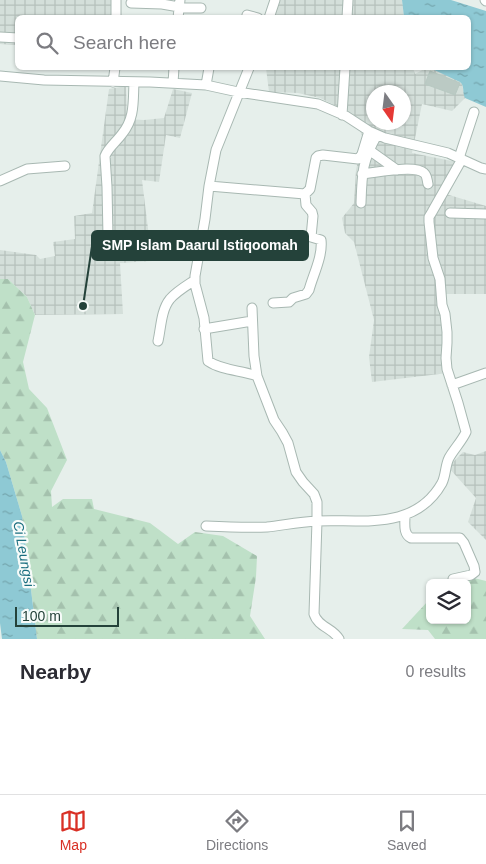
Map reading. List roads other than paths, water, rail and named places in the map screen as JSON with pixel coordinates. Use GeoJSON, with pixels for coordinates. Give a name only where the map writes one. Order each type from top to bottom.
{"type":"FeatureCollection","features":[{"type":"Feature","properties":{"kind":"street"},"geometry":{"type":"LineString","coordinates":[[116,0],[116,15]]}},
{"type":"Feature","properties":{"kind":"street"},"geometry":{"type":"LineString","coordinates":[[270,15],[275,0]]}},
{"type":"Feature","properties":{"kind":"street"},"geometry":{"type":"LineString","coordinates":[[347,15],[348,0]]}},
{"type":"Feature","properties":{"kind":"street"},"geometry":{"type":"LineString","coordinates":[[132,3],[180,4],[201,8]]}},
{"type":"Feature","properties":{"kind":"street"},"geometry":{"type":"LineString","coordinates":[[0,37],[15,38]]}},
{"type":"Feature","properties":{"kind":"street"},"geometry":{"type":"LineString","coordinates":[[113,82],[115,70]]}},
{"type":"Feature","properties":{"kind":"street"},"geometry":{"type":"LineString","coordinates":[[173,83],[174,70]]}},
{"type":"Feature","properties":{"kind":"street"},"geometry":{"type":"LineString","coordinates":[[206,85],[209,70]]}},
{"type":"Feature","properties":{"kind":"street"},"geometry":{"type":"LineString","coordinates":[[248,70],[216,150],[195,280],[204,318],[208,361],[217,366],[258,376]]}},
{"type":"Feature","properties":{"kind":"street"},"geometry":{"type":"LineString","coordinates":[[342,115],[345,70]]}},
{"type":"Feature","properties":{"kind":"street"},"geometry":{"type":"LineString","coordinates":[[0,76],[44,80],[206,85],[238,92],[318,104],[373,133],[448,153],[481,168],[486,168]]}},
{"type":"Feature","properties":{"kind":"street"},"geometry":{"type":"LineString","coordinates":[[108,237],[105,156],[106,152],[130,123],[134,82]]}},
{"type":"Feature","properties":{"kind":"street"},"geometry":{"type":"LineString","coordinates":[[206,526],[252,527],[317,521],[389,520],[405,515],[421,506],[441,486],[447,462],[465,434],[465,429],[447,369],[447,332],[440,279],[433,258],[429,216],[460,159],[474,112]]}},
{"type":"Feature","properties":{"kind":"street"},"geometry":{"type":"LineString","coordinates":[[209,186],[305,194],[310,189],[318,156],[358,159],[373,133]]}},
{"type":"Feature","properties":{"kind":"street"},"geometry":{"type":"LineString","coordinates":[[361,203],[362,174],[373,133]]}},
{"type":"Feature","properties":{"kind":"street"},"geometry":{"type":"LineString","coordinates":[[369,150],[397,170]]}},
{"type":"Feature","properties":{"kind":"street"},"geometry":{"type":"LineString","coordinates":[[0,181],[27,170],[65,166]]}},
{"type":"Feature","properties":{"kind":"street"},"geometry":{"type":"LineString","coordinates":[[362,174],[409,169],[421,171],[426,175],[428,184]]}},
{"type":"Feature","properties":{"kind":"street"},"geometry":{"type":"LineString","coordinates":[[273,303],[289,302],[293,298],[306,294],[318,260],[322,243],[321,240],[311,237],[313,216],[306,205],[305,194]]}},
{"type":"Feature","properties":{"kind":"street"},"geometry":{"type":"LineString","coordinates":[[450,213],[486,214]]}},
{"type":"Feature","properties":{"kind":"street"},"geometry":{"type":"LineString","coordinates":[[158,341],[165,307],[169,300],[195,280]]}},
{"type":"Feature","properties":{"kind":"street"},"geometry":{"type":"LineString","coordinates":[[252,308],[254,356],[258,376],[274,420],[288,443],[296,472],[316,498],[314,614],[318,622],[334,632],[339,639]]}},
{"type":"Feature","properties":{"kind":"street"},"geometry":{"type":"LineString","coordinates":[[204,329],[252,321]]}},
{"type":"Feature","properties":{"kind":"street"},"geometry":{"type":"LineString","coordinates":[[452,385],[486,373]]}},
{"type":"Feature","properties":{"kind":"street"},"geometry":{"type":"LineString","coordinates":[[405,515],[405,532],[411,538],[457,538],[462,540],[476,572],[453,579]]}},
{"type":"Feature","properties":{"kind":"water"},"geometry":{"type":"Polygon","coordinates":[[[402,0],[451,0],[486,11],[486,107],[465,98],[460,82],[434,70],[471,70],[471,15],[404,15],[402,0]]]}},
{"type":"Feature","properties":{"kind":"water","name":"Ci Leungsi"},"geometry":{"type":"Polygon","coordinates":[[[0,450],[6,462],[22,516],[37,639],[2,639],[0,623],[0,450]]]}},
{"type":"Feature","properties":{"kind":"place","name":"SMP Islam Daarul Istiqoomah"},"geometry":{"type":"Point","coordinates":[83,306]}}]}
